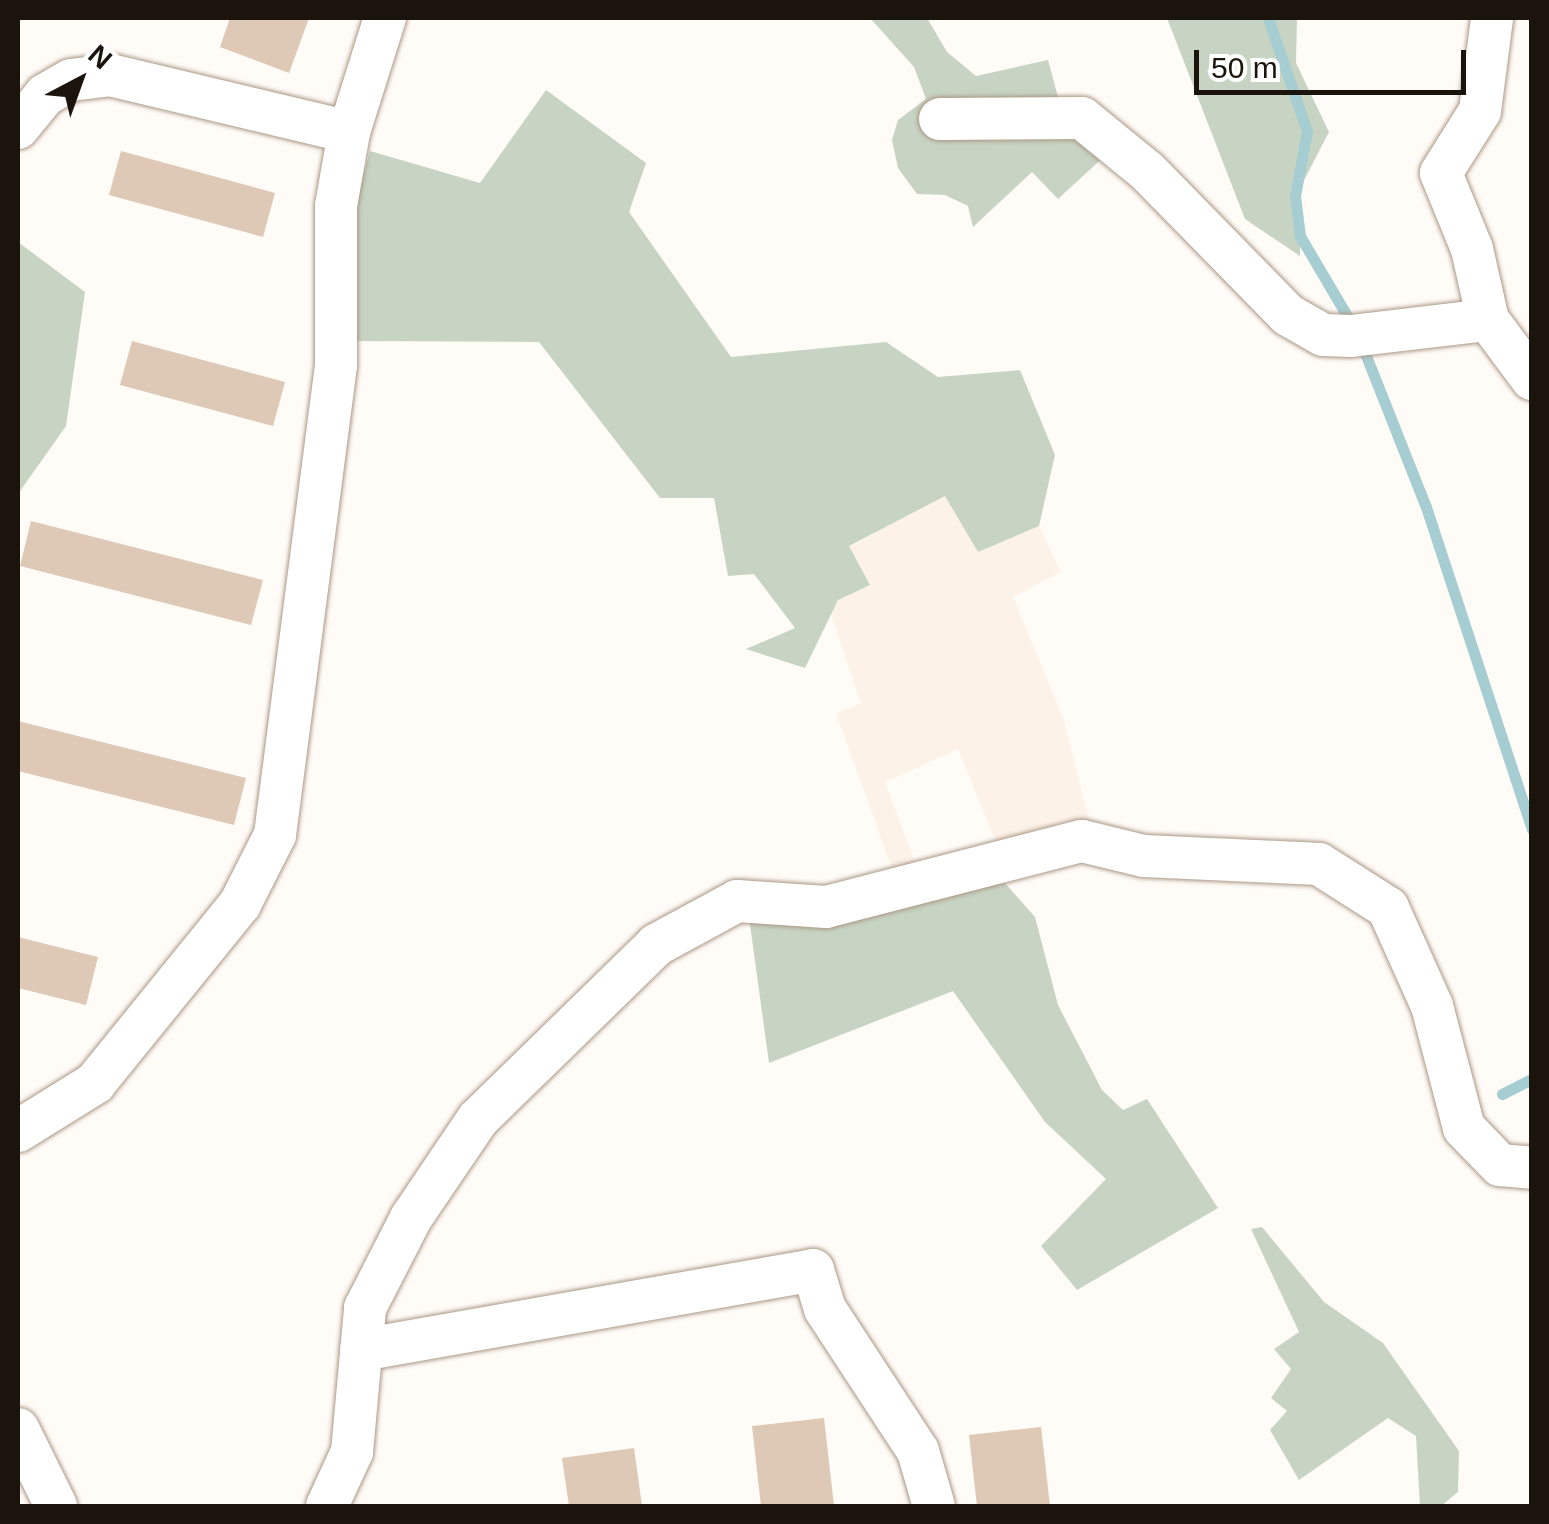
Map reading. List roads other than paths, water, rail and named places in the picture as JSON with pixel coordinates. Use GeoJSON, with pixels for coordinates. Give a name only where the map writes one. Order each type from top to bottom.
{"type":"FeatureCollection","features":[{"type":"Feature","properties":{"kind":"street"},"geometry":{"type":"LineString","coordinates":[[18,1131],[95,1082],[240,904],[275,835],[336,365],[336,206],[349,132],[385,18]]}},
{"type":"Feature","properties":{"kind":"street"},"geometry":{"type":"LineString","coordinates":[[1492,18],[1480,110],[1441,172],[1472,249],[1488,320],[1532,379]]}},
{"type":"Feature","properties":{"kind":"street"},"geometry":{"type":"LineString","coordinates":[[18,128],[45,96],[71,80],[110,75],[349,132]]}},
{"type":"Feature","properties":{"kind":"street"},"geometry":{"type":"LineString","coordinates":[[940,119],[1082,118],[1148,172],[1262,296],[1322,335],[1357,335],[1488,320]]}},
{"type":"Feature","properties":{"kind":"street"},"geometry":{"type":"LineString","coordinates":[[328,1506],[352,1452],[370,1293],[478,1119],[656,945],[736,901],[826,907],[1082,841],[1144,856],[1288,858],[1350,878],[1388,908],[1411,952],[1464,1128],[1500,1164],[1532,1168]]}},
{"type":"Feature","properties":{"kind":"street"},"geometry":{"type":"LineString","coordinates":[[361,1350],[812,1270],[825,1309],[918,1451],[934,1506]]}},
{"type":"Feature","properties":{"kind":"street"},"geometry":{"type":"LineString","coordinates":[[18,1428],[56,1506]]}},
{"type":"Feature","properties":{"kind":"waterway"},"geometry":{"type":"LineString","coordinates":[[1268,18],[1307,131],[1295,196],[1300,236],[1353,326]]}},
{"type":"Feature","properties":{"kind":"waterway"},"geometry":{"type":"LineString","coordinates":[[1361,343],[1426,507],[1532,829]]}},
{"type":"Feature","properties":{"kind":"waterway"},"geometry":{"type":"LineString","coordinates":[[1502,1094],[1532,1079]]}}]}
